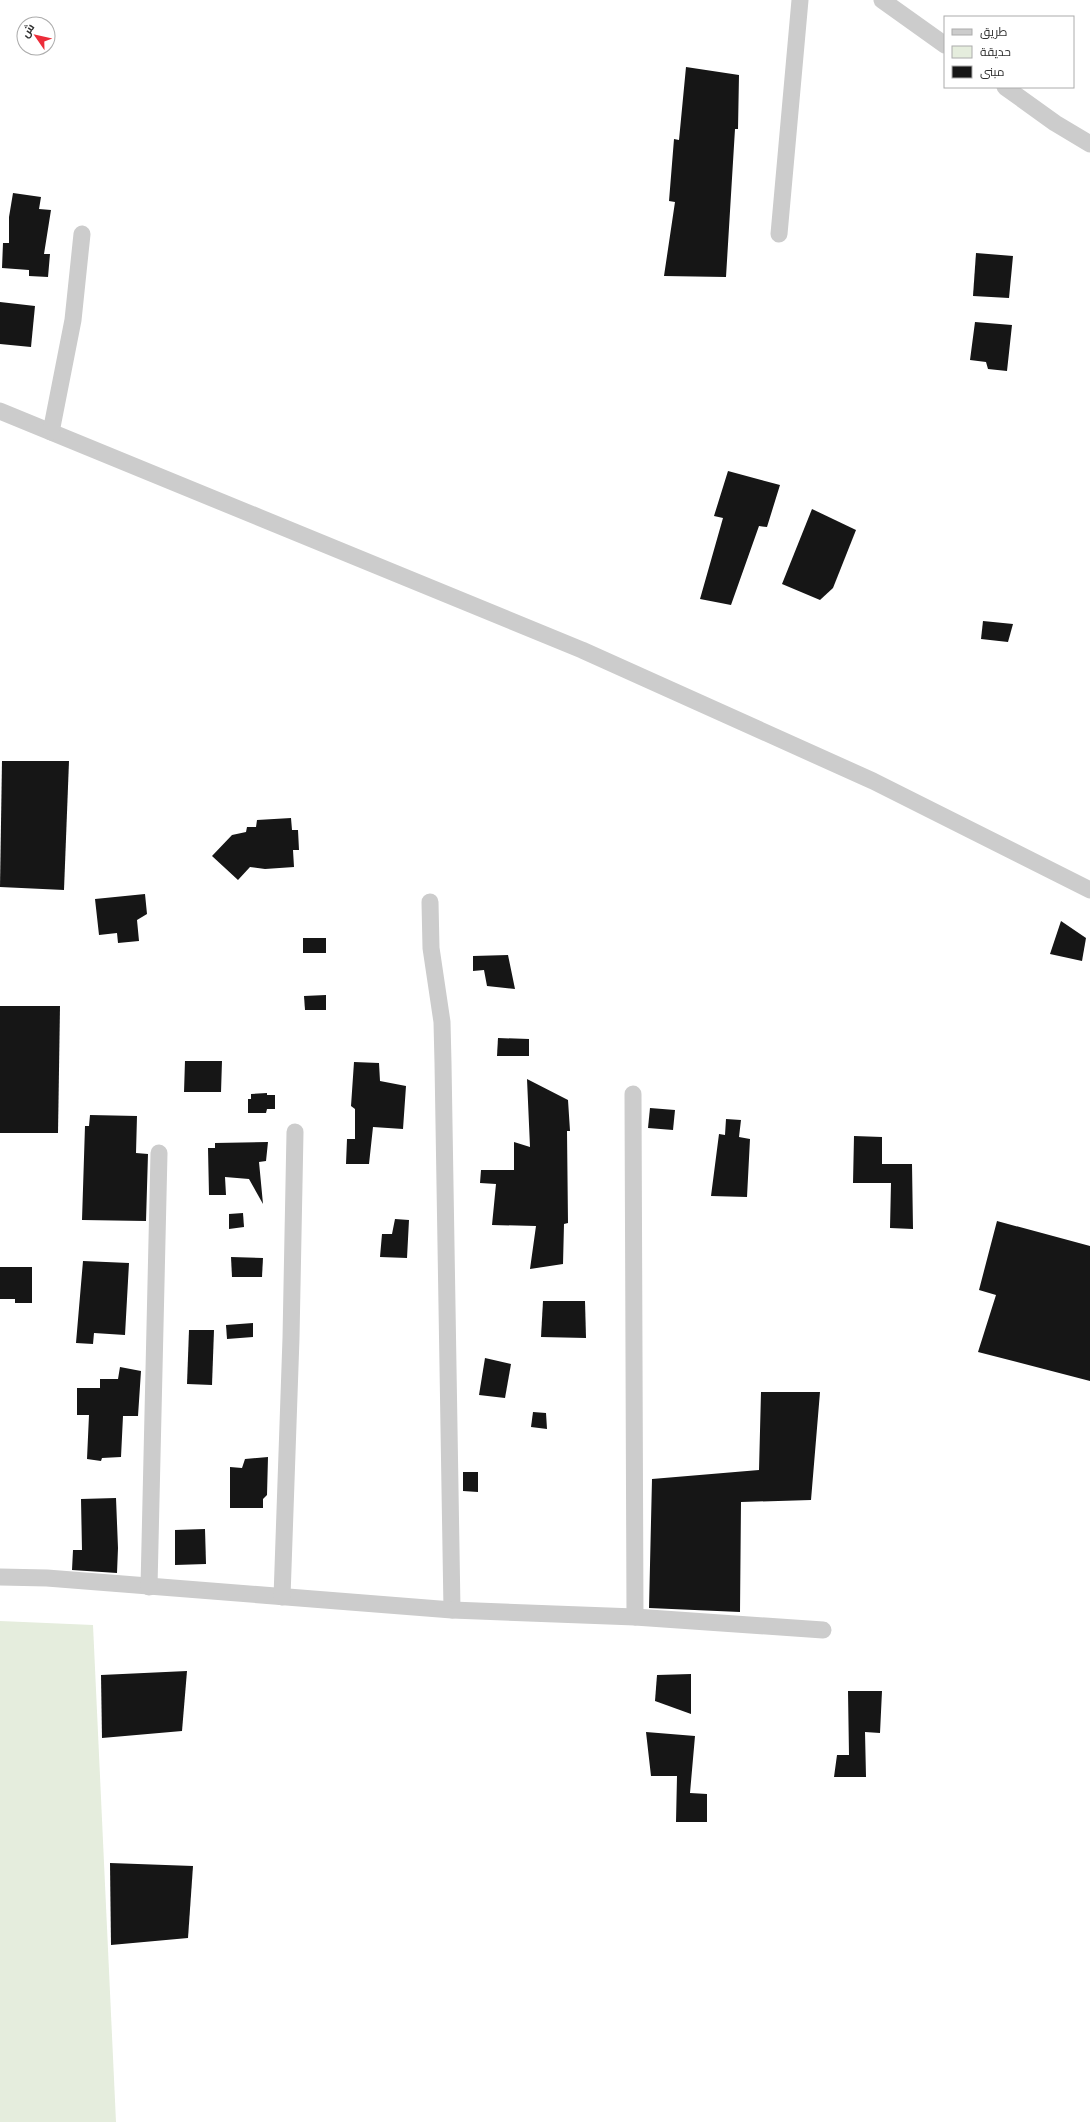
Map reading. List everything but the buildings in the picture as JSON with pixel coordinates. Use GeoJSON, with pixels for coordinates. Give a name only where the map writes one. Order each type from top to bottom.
{"type":"FeatureCollection","features":[{"type":"Feature","properties":{"kind":"street"},"geometry":{"type":"LineString","coordinates":[[779,234],[800,0]]}},
{"type":"Feature","properties":{"kind":"street"},"geometry":{"type":"LineString","coordinates":[[882,0],[944,43]]}},
{"type":"Feature","properties":{"kind":"street"},"geometry":{"type":"LineString","coordinates":[[1006,88],[1055,123],[1090,144]]}},
{"type":"Feature","properties":{"kind":"street"},"geometry":{"type":"LineString","coordinates":[[50,432],[73,320],[82,234]]}},
{"type":"Feature","properties":{"kind":"street"},"geometry":{"type":"LineString","coordinates":[[0,411],[582,650],[873,781],[1090,890]]}},
{"type":"Feature","properties":{"kind":"street"},"geometry":{"type":"LineString","coordinates":[[430,902],[431,948],[442,1022],[452,1610]]}},
{"type":"Feature","properties":{"kind":"street"},"geometry":{"type":"LineString","coordinates":[[633,1094],[635,1617]]}},
{"type":"Feature","properties":{"kind":"street"},"geometry":{"type":"LineString","coordinates":[[282,1597],[291,1338],[295,1132]]}},
{"type":"Feature","properties":{"kind":"street"},"geometry":{"type":"LineString","coordinates":[[148,1587],[159,1152]]}},
{"type":"Feature","properties":{"kind":"street"},"geometry":{"type":"LineString","coordinates":[[0,1577],[47,1578],[452,1610],[635,1617],[823,1630]]}},
{"type":"Feature","properties":{"kind":"green space"},"geometry":{"type":"Polygon","coordinates":[[[0,1621],[93,1625],[116,2122],[0,2122],[0,1621]]]}}]}
